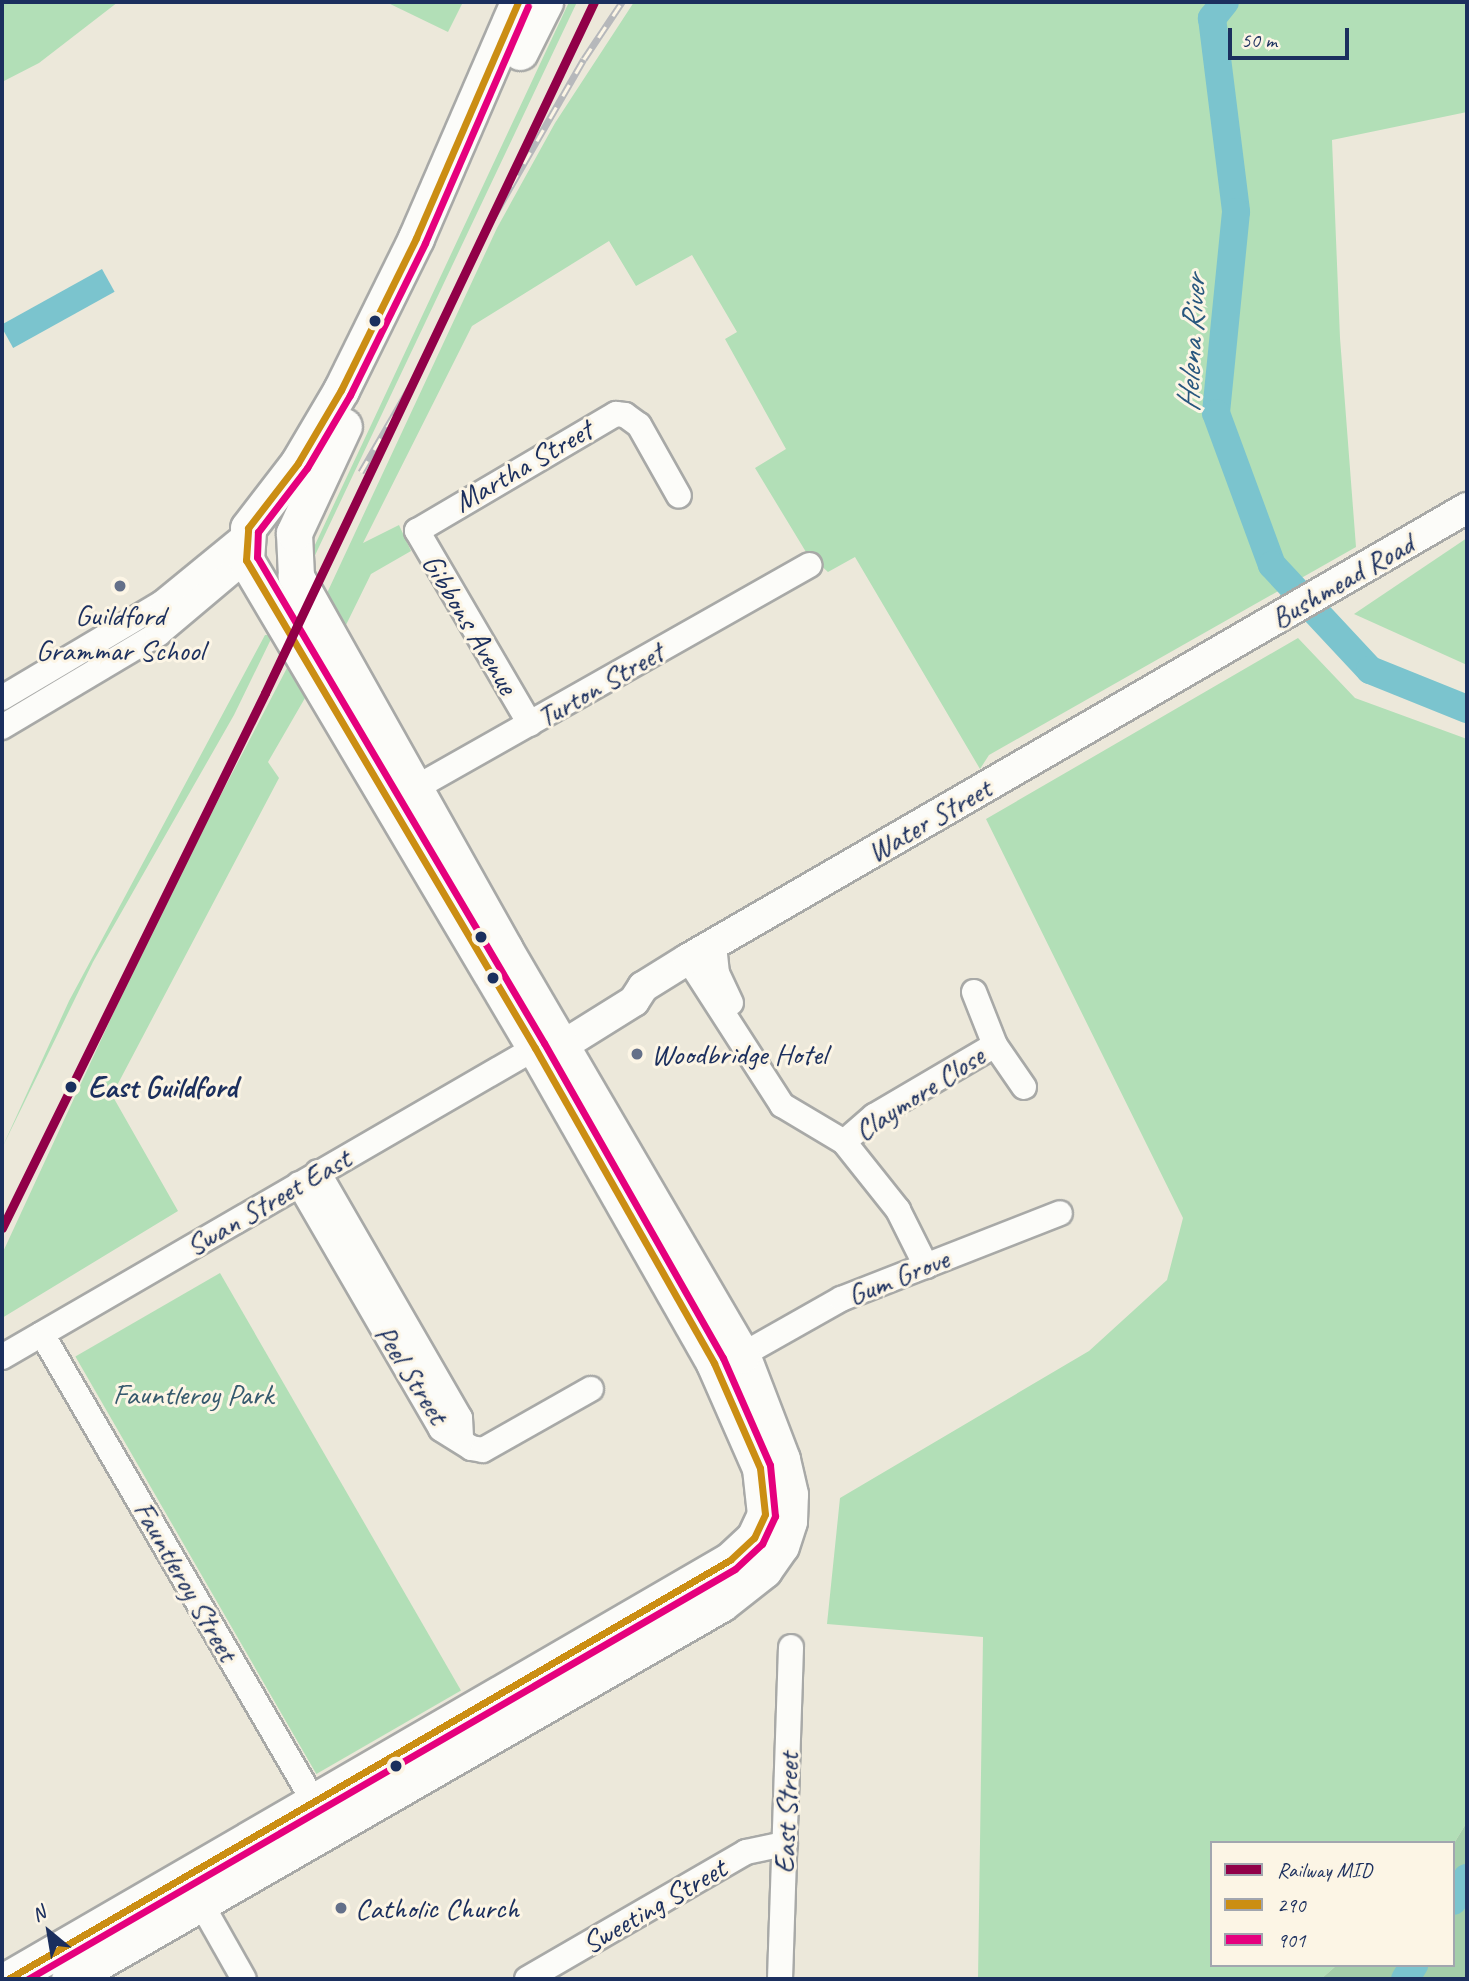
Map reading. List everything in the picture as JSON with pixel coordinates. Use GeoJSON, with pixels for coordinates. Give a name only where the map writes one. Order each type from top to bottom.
{"type":"FeatureCollection","features":[{"type":"Feature","properties":{"kind":"highway"},"geometry":{"type":"LineString","coordinates":[[246,547],[341,390],[416,238],[518,2]]}},
{"type":"Feature","properties":{"kind":"highway"},"geometry":{"type":"LineString","coordinates":[[404,795],[296,576],[294,533],[545,2]]}},
{"type":"Feature","properties":{"kind":"highway"},"geometry":{"type":"LineString","coordinates":[[246,547],[269,536],[301,483],[324,468]]}},
{"type":"Feature","properties":{"kind":"highway"},"geometry":{"type":"LineString","coordinates":[[246,547],[404,795],[549,1040],[742,1355],[765,1406],[790,1494],[789,1521],[780,1546],[759,1554]]}},
{"type":"Feature","properties":{"kind":"highway"},"geometry":{"type":"LineString","coordinates":[[69,1979],[193,1891],[322,1815],[722,1604],[759,1554],[766,1502],[752,1446],[714,1363],[549,1040]]}},
{"type":"Feature","properties":{"kind":"highway"},"geometry":{"type":"LineString","coordinates":[[8,1979],[193,1891]]}},
{"type":"Feature","properties":{"kind":"main road","name":"Bushmead Road"},"geometry":{"type":"LineString","coordinates":[[1216,654],[1467,508]]}},
{"type":"Feature","properties":{"kind":"main road","name":"Water Street"},"geometry":{"type":"LineString","coordinates":[[549,1040],[628,989],[643,988],[1216,654]]}},
{"type":"Feature","properties":{"kind":"street","name":"Martha Street"},"geometry":{"type":"LineString","coordinates":[[423,524],[606,418],[625,415],[639,425],[679,496]]}},
{"type":"Feature","properties":{"kind":"street","name":"Gibbons Avenue"},"geometry":{"type":"LineString","coordinates":[[423,524],[418,538],[530,724]]}},
{"type":"Feature","properties":{"kind":"street"},"geometry":{"type":"LineString","coordinates":[[2,698],[162,603],[246,547]]}},
{"type":"Feature","properties":{"kind":"street"},"geometry":{"type":"LineString","coordinates":[[2,727],[158,634],[246,547]]}},
{"type":"Feature","properties":{"kind":"street","name":"Turton Street"},"geometry":{"type":"LineString","coordinates":[[404,795],[809,565]]}},
{"type":"Feature","properties":{"kind":"street"},"geometry":{"type":"LineString","coordinates":[[701,952],[746,1054],[758,1063],[782,1105],[844,1142],[898,1210],[926,1266]]}},
{"type":"Feature","properties":{"kind":"street","name":"Claymore Close"},"geometry":{"type":"LineString","coordinates":[[974,992],[995,1045],[1024,1087]]}},
{"type":"Feature","properties":{"kind":"street","name":"Swan Street East"},"geometry":{"type":"LineString","coordinates":[[2,1357],[549,1040]]}},
{"type":"Feature","properties":{"kind":"street","name":"Claymore Close"},"geometry":{"type":"LineString","coordinates":[[844,1142],[874,1116],[995,1045]]}},
{"type":"Feature","properties":{"kind":"street","name":"Peel Street"},"geometry":{"type":"LineString","coordinates":[[309,1178],[441,1429],[483,1450],[591,1390]]}},
{"type":"Feature","properties":{"kind":"street","name":"Gum Grove"},"geometry":{"type":"LineString","coordinates":[[742,1355],[841,1299],[1060,1213]]}},
{"type":"Feature","properties":{"kind":"street","name":"Fauntleroy Street"},"geometry":{"type":"LineString","coordinates":[[42,1334],[322,1815]]}},
{"type":"Feature","properties":{"kind":"street","name":"East Street"},"geometry":{"type":"LineString","coordinates":[[780,1979],[791,1647]]}},
{"type":"Feature","properties":{"kind":"street","name":"Sweeting Street"},"geometry":{"type":"LineString","coordinates":[[527,1979],[746,1852],[785,1844]]}},
{"type":"Feature","properties":{"kind":"street"},"geometry":{"type":"LineString","coordinates":[[193,1891],[244,1979]]}},
{"type":"Feature","properties":{"kind":"green space"},"geometry":{"type":"Polygon","coordinates":[[[2,2],[118,2],[39,63],[2,82],[2,2]]]}},
{"type":"Feature","properties":{"kind":"green space"},"geometry":{"type":"Polygon","coordinates":[[[386,2],[463,2],[448,32],[386,2]]]}},
{"type":"Feature","properties":{"kind":"green space"},"geometry":{"type":"Polygon","coordinates":[[[569,2],[577,2],[309,568],[307,543],[314,547],[569,2]]]}},
{"type":"Feature","properties":{"kind":"green space"},"geometry":{"type":"Polygon","coordinates":[[[634,2],[1467,2],[1467,112],[1332,140],[1340,338],[1356,547],[989,755],[980,769],[855,557],[828,572],[806,552],[755,468],[786,449],[725,339],[737,332],[692,255],[636,286],[609,241],[472,326],[363,543],[399,525],[411,551],[371,574],[344,629],[391,708],[384,711],[321,606],[497,228],[555,123],[634,2]]]}},
{"type":"Feature","properties":{"kind":"green space"},"geometry":{"type":"Polygon","coordinates":[[[1467,538],[1467,665],[1354,614],[1467,538]]]}},
{"type":"Feature","properties":{"kind":"green space"},"geometry":{"type":"Polygon","coordinates":[[[265,635],[273,635],[234,715],[93,962],[2,1148],[69,1001],[265,635]]]}},
{"type":"Feature","properties":{"kind":"green space"},"geometry":{"type":"Polygon","coordinates":[[[1298,638],[1355,698],[1467,739],[1467,1822],[1455,1842],[1210,1841],[1210,1967],[1335,1967],[1321,1979],[978,1979],[983,1637],[827,1624],[840,1498],[1089,1351],[1167,1280],[1183,1218],[986,819],[1298,638]]]}},
{"type":"Feature","properties":{"kind":"green space"},"geometry":{"type":"Polygon","coordinates":[[[288,666],[305,698],[268,762],[279,778],[112,1095],[178,1211],[2,1318],[2,1254],[163,906],[288,666]]]}},
{"type":"Feature","properties":{"kind":"green space","name":"Fauntleroy Park"},"geometry":{"type":"Polygon","coordinates":[[[220,1273],[461,1690],[316,1774],[75,1356],[220,1273]]]}},
{"type":"Feature","properties":{"kind":"green space"},"geometry":{"type":"Polygon","coordinates":[[[1467,1822],[1467,1979],[1321,1979],[1335,1967],[1455,1967],[1455,1842],[1467,1822]]]}},
{"type":"Feature","properties":{"kind":"water"},"geometry":{"type":"Polygon","coordinates":[[[102,269],[115,292],[13,348],[2,324],[102,269]]]}},
{"type":"Feature","properties":{"kind":"waterway","name":"Helena River"},"geometry":{"type":"LineString","coordinates":[[1225,2],[1212,18],[1236,212],[1216,413],[1272,565],[1370,670],[1467,709]]}},
{"type":"Feature","properties":{"kind":"waterway","name":"Helena River"},"geometry":{"type":"LineString","coordinates":[[1455,1898],[1467,1878]]}},
{"type":"Feature","properties":{"kind":"waterway","name":"Helena River"},"geometry":{"type":"LineString","coordinates":[[1405,1979],[1413,1967]]}},
{"type":"Feature","properties":{"kind":"railway"},"geometry":{"type":"LineString","coordinates":[[485,231],[584,59],[622,2]]}},
{"type":"Feature","properties":{"kind":"railway"},"geometry":{"type":"LineString","coordinates":[[361,472],[416,377]]}},
{"type":"Feature","properties":{"kind":"rail line","name":"MID"},"geometry":{"type":"LineString","coordinates":[[2,1228],[265,693],[594,2]]}},
{"type":"Feature","properties":{"kind":"transit line","name":"290"},"geometry":{"type":"LineString","coordinates":[[8,1979],[730,1560],[754,1538],[765,1514],[760,1468],[714,1363],[535,1048],[246,560],[248,528],[298,463],[341,390],[416,238],[518,2]]}},
{"type":"Feature","properties":{"kind":"transit line","name":"901"},"geometry":{"type":"LineString","coordinates":[[28,1979],[735,1569],[762,1544],[775,1516],[770,1465],[723,1358],[544,1043],[257,557],[258,532],[307,468],[350,395],[425,243],[528,6]]}},
{"type":"Feature","properties":{"kind":"place","name":"Guildford Grammar School"},"geometry":{"type":"Point","coordinates":[120,586]}},
{"type":"Feature","properties":{"kind":"place","name":"Woodbridge Hotel"},"geometry":{"type":"Point","coordinates":[637,1054]}},
{"type":"Feature","properties":{"kind":"place","name":"East Guildford"},"geometry":{"type":"Point","coordinates":[71,1087]}},
{"type":"Feature","properties":{"kind":"place","name":"Catholic Church"},"geometry":{"type":"Point","coordinates":[341,1908]}}]}
